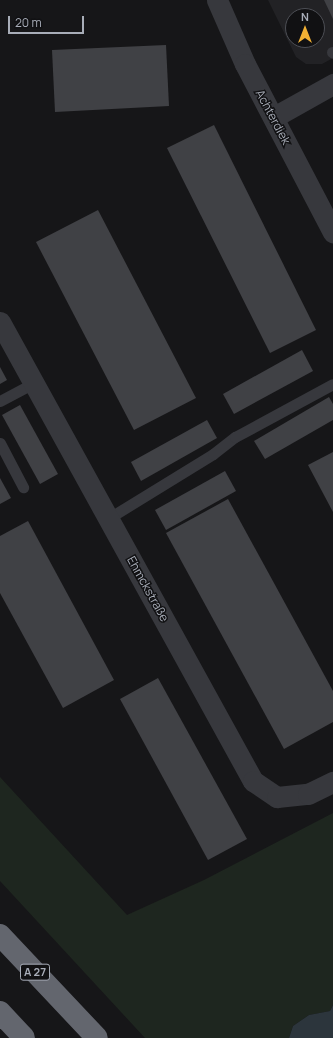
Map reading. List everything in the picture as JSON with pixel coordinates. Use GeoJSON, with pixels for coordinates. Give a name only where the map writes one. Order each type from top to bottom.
{"type":"FeatureCollection","features":[{"type":"Feature","properties":{"kind":"highway","name":"A 27"},"geometry":{"type":"LineString","coordinates":[[0,935],[97,1038]]}},
{"type":"Feature","properties":{"kind":"highway"},"geometry":{"type":"LineString","coordinates":[[0,1012],[24,1038]]}},
{"type":"Feature","properties":{"kind":"street","name":"Achterdiek"},"geometry":{"type":"LineString","coordinates":[[217,0],[245,64],[333,232]]}},
{"type":"Feature","properties":{"kind":"street"},"geometry":{"type":"LineString","coordinates":[[274,117],[333,84]]}},
{"type":"Feature","properties":{"kind":"street","name":"Ehmckstraße"},"geometry":{"type":"LineString","coordinates":[[0,322],[253,781],[277,796],[308,794],[333,782]]}},
{"type":"Feature","properties":{"kind":"lane"},"geometry":{"type":"LineString","coordinates":[[0,401],[34,383]]}},
{"type":"Feature","properties":{"kind":"lane"},"geometry":{"type":"LineString","coordinates":[[109,518],[213,454],[235,437],[333,384]]}},
{"type":"Feature","properties":{"kind":"lane"},"geometry":{"type":"LineString","coordinates":[[0,443],[23,486]]}},
{"type":"Feature","properties":{"kind":"shaded area"},"geometry":{"type":"Polygon","coordinates":[[[268,0],[333,0],[333,58],[322,64],[306,64],[296,57],[292,48],[325,48],[325,8],[285,8],[285,35],[268,0]]]}},
{"type":"Feature","properties":{"kind":"shaded area"},"geometry":{"type":"Polygon","coordinates":[[[0,777],[127,915],[204,880],[333,813],[333,1005],[330,1011],[309,1015],[293,1026],[289,1038],[145,1038],[0,881],[0,777]]]}},
{"type":"Feature","properties":{"kind":"shaded area"},"geometry":{"type":"Polygon","coordinates":[[[333,1005],[333,1038],[289,1038],[293,1026],[309,1015],[330,1011],[333,1005]]]}},
{"type":"Feature","properties":{"kind":"building"},"geometry":{"type":"Polygon","coordinates":[[[324,0],[333,0],[333,19],[324,0]]]}},
{"type":"Feature","properties":{"kind":"building"},"geometry":{"type":"Polygon","coordinates":[[[166,45],[169,106],[55,112],[52,50],[166,45]]]}},
{"type":"Feature","properties":{"kind":"building"},"geometry":{"type":"Polygon","coordinates":[[[214,125],[316,330],[270,353],[167,148],[214,125]]]}},
{"type":"Feature","properties":{"kind":"building"},"geometry":{"type":"Polygon","coordinates":[[[98,210],[196,398],[134,430],[36,242],[98,210]]]}},
{"type":"Feature","properties":{"kind":"building"},"geometry":{"type":"Polygon","coordinates":[[[302,350],[313,371],[234,414],[223,394],[302,350]]]}},
{"type":"Feature","properties":{"kind":"building"},"geometry":{"type":"Polygon","coordinates":[[[0,367],[7,380],[0,384],[0,367]]]}},
{"type":"Feature","properties":{"kind":"building"},"geometry":{"type":"Polygon","coordinates":[[[329,397],[333,404],[333,420],[265,459],[254,441],[329,397]]]}},
{"type":"Feature","properties":{"kind":"building"},"geometry":{"type":"Polygon","coordinates":[[[20,405],[58,474],[40,484],[2,415],[20,405]]]}},
{"type":"Feature","properties":{"kind":"building"},"geometry":{"type":"Polygon","coordinates":[[[207,420],[217,438],[141,481],[131,462],[207,420]]]}},
{"type":"Feature","properties":{"kind":"building"},"geometry":{"type":"Polygon","coordinates":[[[333,452],[333,512],[308,465],[333,452]]]}},
{"type":"Feature","properties":{"kind":"building"},"geometry":{"type":"Polygon","coordinates":[[[225,471],[236,491],[166,530],[155,510],[225,471]]]}},
{"type":"Feature","properties":{"kind":"building"},"geometry":{"type":"Polygon","coordinates":[[[0,478],[11,498],[0,504],[0,478]]]}},
{"type":"Feature","properties":{"kind":"building"},"geometry":{"type":"Polygon","coordinates":[[[228,499],[333,691],[333,722],[284,749],[166,533],[228,499]]]}},
{"type":"Feature","properties":{"kind":"building"},"geometry":{"type":"Polygon","coordinates":[[[28,521],[114,680],[63,708],[0,593],[0,536],[28,521]]]}},
{"type":"Feature","properties":{"kind":"building"},"geometry":{"type":"Polygon","coordinates":[[[158,678],[247,839],[208,860],[120,699],[158,678]]]}}]}
